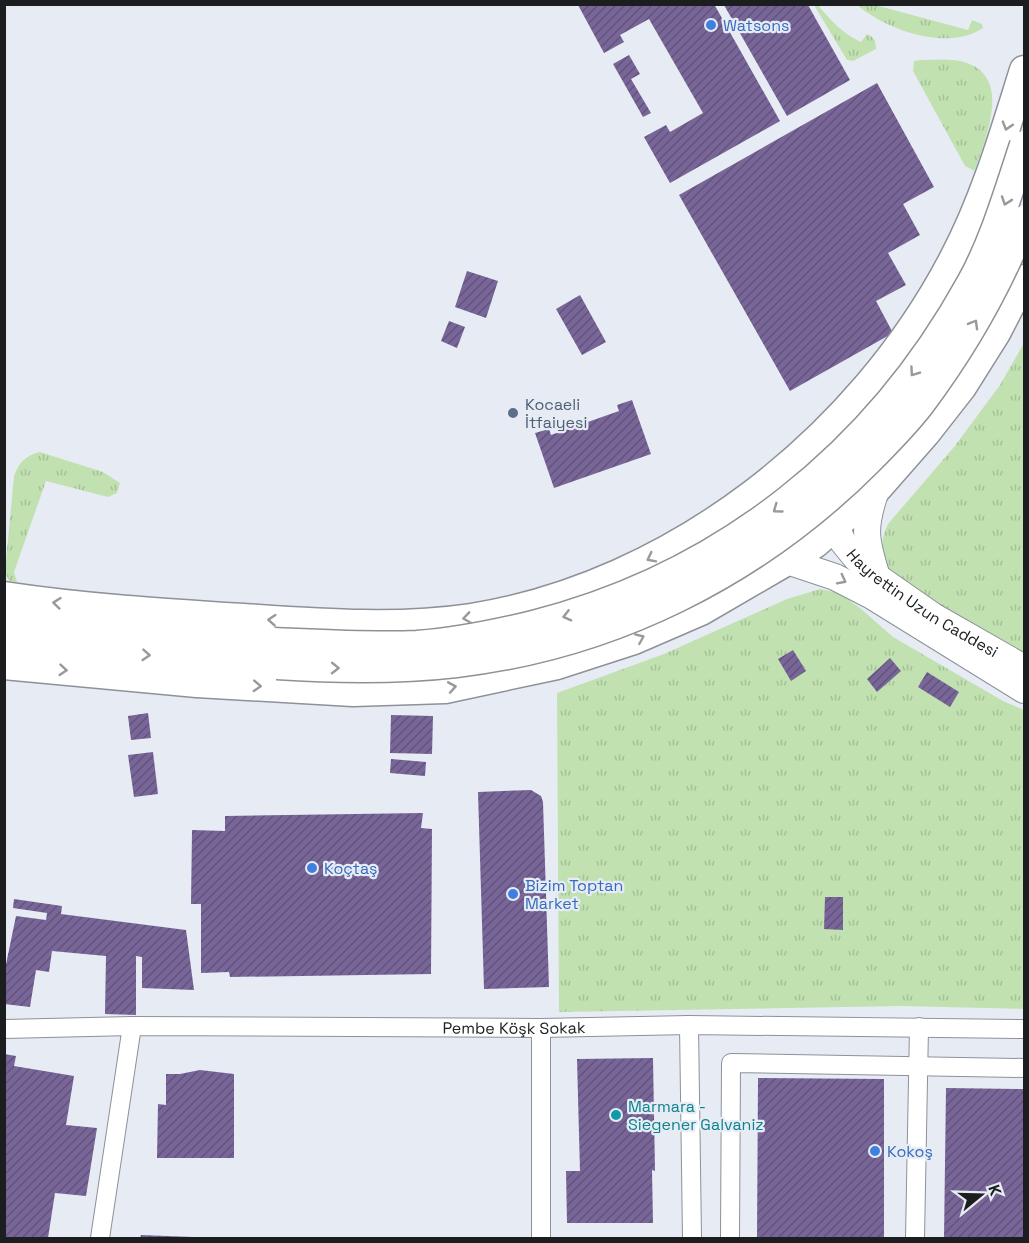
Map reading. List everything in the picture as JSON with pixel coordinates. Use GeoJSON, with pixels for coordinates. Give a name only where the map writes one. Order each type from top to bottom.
{"type":"FeatureCollection","features":[{"type":"Feature","properties":{"kind":"main road"},"geometry":{"type":"LineString","coordinates":[[4,596],[157,613],[389,625],[470,618],[550,600],[621,573],[686,540],[750,498],[787,467],[886,365],[921,316],[954,258],[981,200],[1024,70]]}},
{"type":"Feature","properties":{"kind":"main road"},"geometry":{"type":"LineString","coordinates":[[5,660],[139,654],[276,653],[338,646],[418,645],[498,633],[579,613],[651,585],[726,544],[779,508],[822,473],[871,424],[907,381],[940,335],[972,282],[1002,212],[1024,146]]}},
{"type":"Feature","properties":{"kind":"main road"},"geometry":{"type":"LineString","coordinates":[[4,617],[276,653],[330,668],[399,668],[457,663],[567,640],[634,618],[686,595],[739,565],[793,527],[836,492],[882,447],[919,405],[960,348],[996,286],[1024,220]]}},
{"type":"Feature","properties":{"kind":"main road"},"geometry":{"type":"LineString","coordinates":[[5,660],[197,682],[353,692],[445,689],[557,665],[634,640],[702,611],[787,561],[816,543],[876,490],[926,433],[962,387],[996,333],[1024,279]]}},
{"type":"Feature","properties":{"kind":"main road"},"geometry":{"type":"LineString","coordinates":[[839,416],[841,440],[846,452],[853,459],[871,469],[895,467]]}},
{"type":"Feature","properties":{"kind":"main road"},"geometry":{"type":"LineString","coordinates":[[787,467],[806,474],[824,489],[833,507],[835,525]]}},
{"type":"Feature","properties":{"kind":"main road"},"geometry":{"type":"LineString","coordinates":[[750,498],[748,513],[756,538],[768,555],[787,561]]}},
{"type":"Feature","properties":{"kind":"main road"},"geometry":{"type":"LineString","coordinates":[[686,540],[702,546],[714,565],[716,588],[702,611]]}},
{"type":"Feature","properties":{"kind":"street"},"geometry":{"type":"LineString","coordinates":[[876,490],[867,515],[865,531],[868,550],[877,577]]}},
{"type":"Feature","properties":{"kind":"street","name":"Hayrettin Uzun Caddesi"},"geometry":{"type":"LineString","coordinates":[[835,525],[843,542],[856,558],[877,577],[933,616],[1024,668]]}},
{"type":"Feature","properties":{"kind":"street"},"geometry":{"type":"LineString","coordinates":[[787,561],[835,577],[872,596],[1024,690]]}},
{"type":"Feature","properties":{"kind":"street"},"geometry":{"type":"LineString","coordinates":[[689,1025],[692,1239]]}},
{"type":"Feature","properties":{"kind":"street","name":"Pembe Köşk Sokak"},"geometry":{"type":"LineString","coordinates":[[4,1029],[132,1026],[541,1028],[689,1025],[1024,1029]]}},
{"type":"Feature","properties":{"kind":"street"},"geometry":{"type":"LineString","coordinates":[[100,1239],[132,1026]]}},
{"type":"Feature","properties":{"kind":"street"},"geometry":{"type":"LineString","coordinates":[[915,1239],[919,1027]]}},
{"type":"Feature","properties":{"kind":"street"},"geometry":{"type":"LineString","coordinates":[[541,1028],[541,1239]]}},
{"type":"Feature","properties":{"kind":"street"},"geometry":{"type":"LineString","coordinates":[[730,1239],[731,1063],[1024,1068]]}},
{"type":"Feature","properties":{"kind":"green space"},"geometry":{"type":"Polygon","coordinates":[[[814,5],[818,5],[848,35],[861,42],[867,34],[871,36],[876,49],[853,61],[847,60],[814,5]]]}},
{"type":"Feature","properties":{"kind":"green space"},"geometry":{"type":"Polygon","coordinates":[[[857,5],[875,5],[968,30],[972,20],[982,24],[983,28],[968,35],[952,38],[918,35],[884,23],[857,5]]]}},
{"type":"Feature","properties":{"kind":"green space"},"geometry":{"type":"Polygon","coordinates":[[[914,61],[962,61],[981,71],[989,82],[992,111],[975,171],[965,166],[913,71],[914,61]]]}},
{"type":"Feature","properties":{"kind":"green space"},"geometry":{"type":"Polygon","coordinates":[[[1024,343],[1024,657],[893,577],[886,564],[882,545],[888,524],[954,447],[1000,385],[1024,343]]]}},
{"type":"Feature","properties":{"kind":"green space"},"geometry":{"type":"Polygon","coordinates":[[[40,452],[103,472],[120,483],[117,493],[108,497],[46,481],[14,572],[17,582],[9,581],[5,572],[14,476],[23,460],[40,452]]]}},
{"type":"Feature","properties":{"kind":"green space"},"geometry":{"type":"Polygon","coordinates":[[[820,589],[839,593],[893,637],[1003,701],[1024,710],[1024,1009],[901,1006],[559,1012],[557,693],[664,654],[787,599],[820,589]]]}},
{"type":"Feature","properties":{"kind":"building"},"geometry":{"type":"Polygon","coordinates":[[[714,4],[780,121],[670,183],[644,137],[666,125],[670,132],[703,113],[649,19],[620,35],[624,42],[604,53],[578,5],[714,4]]]}},
{"type":"Feature","properties":{"kind":"building"},"geometry":{"type":"Polygon","coordinates":[[[724,5],[808,5],[850,80],[787,116],[724,5]]]}},
{"type":"Feature","properties":{"kind":"building"},"geometry":{"type":"Polygon","coordinates":[[[629,55],[640,74],[631,79],[651,113],[643,117],[613,64],[629,55]]]}},
{"type":"Feature","properties":{"kind":"building"},"geometry":{"type":"Polygon","coordinates":[[[877,83],[934,187],[903,204],[920,235],[888,253],[906,285],[876,301],[893,333],[790,391],[679,195],[877,83]]]}},
{"type":"Feature","properties":{"kind":"building"},"geometry":{"type":"Polygon","coordinates":[[[467,271],[498,281],[486,318],[455,307],[467,271]]]}},
{"type":"Feature","properties":{"kind":"building"},"geometry":{"type":"Polygon","coordinates":[[[580,295],[606,342],[582,355],[556,309],[580,295]]]}},
{"type":"Feature","properties":{"kind":"building"},"geometry":{"type":"Polygon","coordinates":[[[449,321],[465,327],[457,348],[441,341],[449,321]]]}},
{"type":"Feature","properties":{"kind":"building"},"geometry":{"type":"Polygon","coordinates":[[[632,400],[651,454],[554,488],[535,433],[549,429],[551,435],[619,411],[617,405],[632,400]]]}},
{"type":"Feature","properties":{"kind":"building"},"geometry":{"type":"Polygon","coordinates":[[[793,650],[806,671],[791,681],[778,659],[793,650]]]}},
{"type":"Feature","properties":{"kind":"building"},"geometry":{"type":"Polygon","coordinates":[[[890,658],[901,671],[877,692],[867,679],[890,658]]]}},
{"type":"Feature","properties":{"kind":"building"},"geometry":{"type":"Polygon","coordinates":[[[927,672],[959,692],[950,707],[918,687],[927,672]]]}},
{"type":"Feature","properties":{"kind":"building"},"geometry":{"type":"Polygon","coordinates":[[[148,713],[151,738],[131,740],[128,716],[148,713]]]}},
{"type":"Feature","properties":{"kind":"building"},"geometry":{"type":"Polygon","coordinates":[[[391,715],[433,716],[432,754],[390,753],[391,715]]]}},
{"type":"Feature","properties":{"kind":"building"},"geometry":{"type":"Polygon","coordinates":[[[153,752],[158,794],[134,797],[128,755],[153,752]]]}},
{"type":"Feature","properties":{"kind":"building"},"geometry":{"type":"Polygon","coordinates":[[[391,759],[426,762],[425,776],[390,773],[391,759]]]}},
{"type":"Feature","properties":{"kind":"building","name":"Bizim Toptan Market"},"geometry":{"type":"Polygon","coordinates":[[[531,790],[541,796],[543,802],[549,987],[484,989],[478,792],[531,790]]]}},
{"type":"Feature","properties":{"kind":"building","name":"Koçtaş"},"geometry":{"type":"Polygon","coordinates":[[[423,813],[421,828],[432,829],[431,974],[230,977],[229,972],[201,973],[201,904],[191,904],[192,830],[225,831],[225,816],[423,813]]]}},
{"type":"Feature","properties":{"kind":"building"},"geometry":{"type":"Polygon","coordinates":[[[825,897],[843,897],[843,930],[824,929],[825,897]]]}},
{"type":"Feature","properties":{"kind":"building"},"geometry":{"type":"Polygon","coordinates":[[[14,899],[62,906],[61,914],[186,930],[194,990],[142,988],[142,957],[136,956],[136,1015],[105,1014],[106,956],[52,951],[49,972],[36,970],[30,1007],[4,1004],[4,974],[16,916],[46,920],[47,913],[13,908],[14,899]]]}},
{"type":"Feature","properties":{"kind":"building"},"geometry":{"type":"Polygon","coordinates":[[[4,1054],[16,1056],[14,1066],[74,1076],[66,1125],[97,1128],[86,1196],[55,1193],[48,1238],[4,1238],[4,1054]]]}},
{"type":"Feature","properties":{"kind":"building","name":"Marmara - Siegener Galvaniz"},"geometry":{"type":"Polygon","coordinates":[[[653,1058],[655,1171],[652,1170],[653,1223],[567,1223],[566,1171],[580,1171],[577,1059],[653,1058]]]}},
{"type":"Feature","properties":{"kind":"building"},"geometry":{"type":"Polygon","coordinates":[[[200,1070],[234,1074],[234,1158],[157,1158],[158,1104],[166,1105],[166,1074],[200,1070]]]}},
{"type":"Feature","properties":{"kind":"building"},"geometry":{"type":"Polygon","coordinates":[[[758,1078],[884,1079],[884,1238],[757,1238],[758,1078]]]}},
{"type":"Feature","properties":{"kind":"building"},"geometry":{"type":"Polygon","coordinates":[[[946,1088],[1024,1089],[1024,1238],[944,1238],[946,1088]]]}},
{"type":"Feature","properties":{"kind":"building"},"geometry":{"type":"Polygon","coordinates":[[[141,1235],[193,1237],[193,1238],[140,1238],[141,1235]]]}},
{"type":"Feature","properties":{"kind":"place","name":"Watsons"},"geometry":{"type":"Point","coordinates":[711,25]}},
{"type":"Feature","properties":{"kind":"place","name":"Kocaeli İtfaiyesi"},"geometry":{"type":"Point","coordinates":[513,413]}},
{"type":"Feature","properties":{"kind":"place","name":"Koçtaş"},"geometry":{"type":"Point","coordinates":[312,868]}},
{"type":"Feature","properties":{"kind":"place","name":"Bizim Toptan Market"},"geometry":{"type":"Point","coordinates":[513,894]}},
{"type":"Feature","properties":{"kind":"place","name":"Marmara - Siegener Galvaniz"},"geometry":{"type":"Point","coordinates":[616,1115]}},
{"type":"Feature","properties":{"kind":"place","name":"Kokoş"},"geometry":{"type":"Point","coordinates":[875,1151]}}]}
